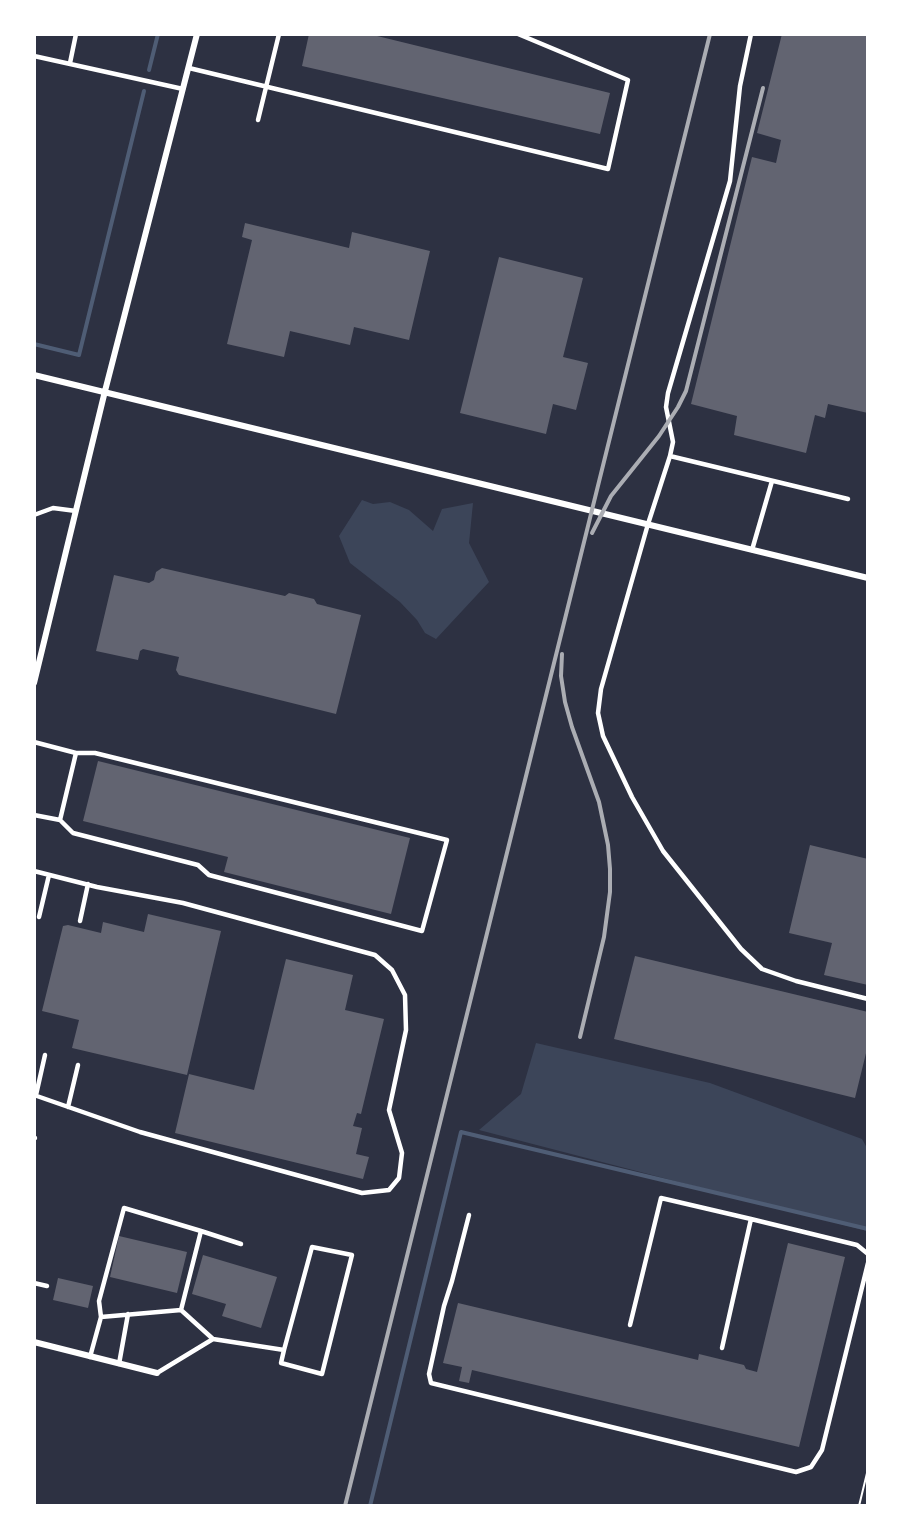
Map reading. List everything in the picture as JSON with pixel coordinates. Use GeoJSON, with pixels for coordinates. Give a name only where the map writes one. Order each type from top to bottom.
{"type":"FeatureCollection","features":[{"type":"Feature","properties":{"kind":"street"},"geometry":{"type":"LineString","coordinates":[[34,683],[105,392],[197,34]]}},
{"type":"Feature","properties":{"kind":"street"},"geometry":{"type":"LineString","coordinates":[[34,375],[867,578]]}},
{"type":"Feature","properties":{"kind":"street"},"geometry":{"type":"LineString","coordinates":[[34,1342],[157,1374]]}},
{"type":"Feature","properties":{"kind":"lane"},"geometry":{"type":"LineString","coordinates":[[70,63],[76,34]]}},
{"type":"Feature","properties":{"kind":"lane"},"geometry":{"type":"LineString","coordinates":[[258,120],[279,34]]}},
{"type":"Feature","properties":{"kind":"lane"},"geometry":{"type":"LineString","coordinates":[[189,68],[608,169],[628,80],[518,34]]}},
{"type":"Feature","properties":{"kind":"lane"},"geometry":{"type":"LineString","coordinates":[[751,34],[740,86],[730,181],[668,393],[666,407],[673,442],[670,456],[601,689],[598,713],[603,736],[632,797],[663,851],[748,956],[762,969],[796,981],[867,999]]}},
{"type":"Feature","properties":{"kind":"lane"},"geometry":{"type":"LineString","coordinates":[[34,56],[183,89]]}},
{"type":"Feature","properties":{"kind":"lane"},"geometry":{"type":"LineString","coordinates":[[670,456],[848,499]]}},
{"type":"Feature","properties":{"kind":"lane"},"geometry":{"type":"LineString","coordinates":[[752,550],[772,481]]}},
{"type":"Feature","properties":{"kind":"lane"},"geometry":{"type":"LineString","coordinates":[[34,515],[53,508],[76,511]]}},
{"type":"Feature","properties":{"kind":"lane"},"geometry":{"type":"LineString","coordinates":[[34,742],[76,753],[95,753],[447,840],[422,931],[209,875],[198,865],[73,833],[60,820],[34,815]]}},
{"type":"Feature","properties":{"kind":"lane"},"geometry":{"type":"LineString","coordinates":[[60,820],[76,753]]}},
{"type":"Feature","properties":{"kind":"lane"},"geometry":{"type":"LineString","coordinates":[[34,871],[183,903],[375,955],[392,970],[405,995],[406,1030],[389,1110],[402,1153],[399,1178],[389,1190],[362,1192],[140,1132],[68,1107],[35,1095],[45,1055]]}},
{"type":"Feature","properties":{"kind":"lane"},"geometry":{"type":"LineString","coordinates":[[39,917],[49,875]]}},
{"type":"Feature","properties":{"kind":"lane"},"geometry":{"type":"LineString","coordinates":[[80,921],[88,884]]}},
{"type":"Feature","properties":{"kind":"lane"},"geometry":{"type":"LineString","coordinates":[[68,1107],[78,1065]]}},
{"type":"Feature","properties":{"kind":"lane"},"geometry":{"type":"LineString","coordinates":[[630,1325],[661,1198],[857,1245],[867,1254]]}},
{"type":"Feature","properties":{"kind":"lane"},"geometry":{"type":"LineString","coordinates":[[90,1357],[101,1317],[99,1301],[124,1209],[241,1244]]}},
{"type":"Feature","properties":{"kind":"lane"},"geometry":{"type":"LineString","coordinates":[[469,1215],[441,1317],[429,1374],[431,1383],[796,1472],[811,1467],[822,1450],[867,1263]]}},
{"type":"Feature","properties":{"kind":"lane"},"geometry":{"type":"LineString","coordinates":[[722,1348],[751,1219]]}},
{"type":"Feature","properties":{"kind":"lane"},"geometry":{"type":"LineString","coordinates":[[181,1310],[201,1231]]}},
{"type":"Feature","properties":{"kind":"lane"},"geometry":{"type":"LineString","coordinates":[[312,1247],[352,1255],[322,1374],[281,1363],[284,1350],[312,1247]]}},
{"type":"Feature","properties":{"kind":"lane"},"geometry":{"type":"LineString","coordinates":[[34,1284],[47,1286]]}},
{"type":"Feature","properties":{"kind":"lane"},"geometry":{"type":"LineString","coordinates":[[101,1317],[181,1310],[213,1339],[284,1350]]}},
{"type":"Feature","properties":{"kind":"lane"},"geometry":{"type":"LineString","coordinates":[[119,1364],[128,1314]]}},
{"type":"Feature","properties":{"kind":"lane"},"geometry":{"type":"LineString","coordinates":[[157,1374],[213,1339]]}},
{"type":"Feature","properties":{"kind":"path"},"geometry":{"type":"LineString","coordinates":[[858,1506],[867,1469]]}},
{"type":"Feature","properties":{"kind":"shaded area"},"geometry":{"type":"Polygon","coordinates":[[[362,500],[373,504],[390,502],[409,510],[433,531],[442,509],[473,503],[469,543],[489,582],[436,639],[425,633],[417,620],[400,602],[350,563],[339,536],[362,500]]]}},
{"type":"Feature","properties":{"kind":"shaded area"},"geometry":{"type":"Polygon","coordinates":[[[536,1043],[710,1083],[862,1139],[867,1148],[867,1231],[479,1130],[521,1094],[536,1043]]]}},
{"type":"Feature","properties":{"kind":"building"},"geometry":{"type":"Polygon","coordinates":[[[309,34],[369,34],[610,93],[600,134],[302,66],[309,34]]]}},
{"type":"Feature","properties":{"kind":"building"},"geometry":{"type":"Polygon","coordinates":[[[782,34],[868,34],[868,413],[828,404],[825,418],[815,415],[806,453],[734,435],[737,416],[691,404],[752,157],[776,163],[781,140],[757,133],[782,34]]]}},
{"type":"Feature","properties":{"kind":"building"},"geometry":{"type":"Polygon","coordinates":[[[245,223],[349,248],[352,232],[430,251],[409,340],[354,327],[350,345],[290,331],[284,357],[227,344],[252,240],[242,237],[245,223]]]}},
{"type":"Feature","properties":{"kind":"building"},"geometry":{"type":"Polygon","coordinates":[[[499,257],[583,278],[563,357],[588,363],[576,410],[553,404],[546,434],[460,413],[499,257]]]}},
{"type":"Feature","properties":{"kind":"building"},"geometry":{"type":"Polygon","coordinates":[[[162,568],[285,596],[289,593],[314,599],[317,604],[361,615],[336,714],[179,675],[176,670],[179,657],[143,649],[140,651],[138,660],[96,651],[114,575],[149,583],[154,580],[156,572],[162,568]]]}},
{"type":"Feature","properties":{"kind":"building"},"geometry":{"type":"Polygon","coordinates":[[[98,761],[410,838],[391,914],[224,872],[228,857],[83,821],[98,761]]]}},
{"type":"Feature","properties":{"kind":"building"},"geometry":{"type":"Polygon","coordinates":[[[810,845],[868,859],[868,985],[824,975],[832,943],[789,933],[810,845]]]}},
{"type":"Feature","properties":{"kind":"building"},"geometry":{"type":"Polygon","coordinates":[[[148,914],[221,931],[187,1075],[72,1048],[79,1020],[42,1011],[63,926],[68,925],[101,933],[103,922],[144,932],[148,914]]]}},
{"type":"Feature","properties":{"kind":"building"},"geometry":{"type":"Polygon","coordinates":[[[635,956],[868,1012],[868,1045],[855,1098],[614,1039],[635,956]]]}},
{"type":"Feature","properties":{"kind":"building"},"geometry":{"type":"Polygon","coordinates":[[[286,959],[353,975],[345,1010],[384,1019],[361,1114],[357,1113],[353,1126],[362,1128],[356,1154],[369,1157],[363,1179],[175,1133],[189,1074],[254,1090],[286,959]]]}},
{"type":"Feature","properties":{"kind":"building"},"geometry":{"type":"Polygon","coordinates":[[[119,1236],[187,1252],[177,1293],[110,1277],[119,1236]]]}},
{"type":"Feature","properties":{"kind":"building"},"geometry":{"type":"Polygon","coordinates":[[[788,1243],[845,1257],[799,1447],[472,1370],[469,1383],[459,1381],[462,1367],[443,1363],[458,1303],[698,1360],[699,1354],[744,1365],[746,1369],[757,1372],[788,1243]]]}},
{"type":"Feature","properties":{"kind":"building"},"geometry":{"type":"Polygon","coordinates":[[[203,1255],[277,1277],[261,1328],[222,1316],[226,1304],[192,1294],[203,1255]]]}},
{"type":"Feature","properties":{"kind":"building"},"geometry":{"type":"Polygon","coordinates":[[[58,1278],[93,1286],[88,1308],[53,1300],[58,1278]]]}},
{"type":"Feature","properties":{"kind":"waterway"},"geometry":{"type":"LineString","coordinates":[[149,70],[158,34]]}},
{"type":"Feature","properties":{"kind":"waterway"},"geometry":{"type":"LineString","coordinates":[[34,344],[79,355],[144,91]]}},
{"type":"Feature","properties":{"kind":"waterway"},"geometry":{"type":"LineString","coordinates":[[370,1506],[461,1132],[868,1229]]}},
{"type":"Feature","properties":{"kind":"railway"},"geometry":{"type":"LineString","coordinates":[[345,1506],[710,34]]}},
{"type":"Feature","properties":{"kind":"railway"},"geometry":{"type":"LineString","coordinates":[[592,533],[611,496],[659,436],[686,391],[763,88]]}},
{"type":"Feature","properties":{"kind":"railway"},"geometry":{"type":"LineString","coordinates":[[562,654],[561,676],[565,702],[599,802],[608,845],[610,869],[610,892],[604,937],[580,1037]]}}]}
